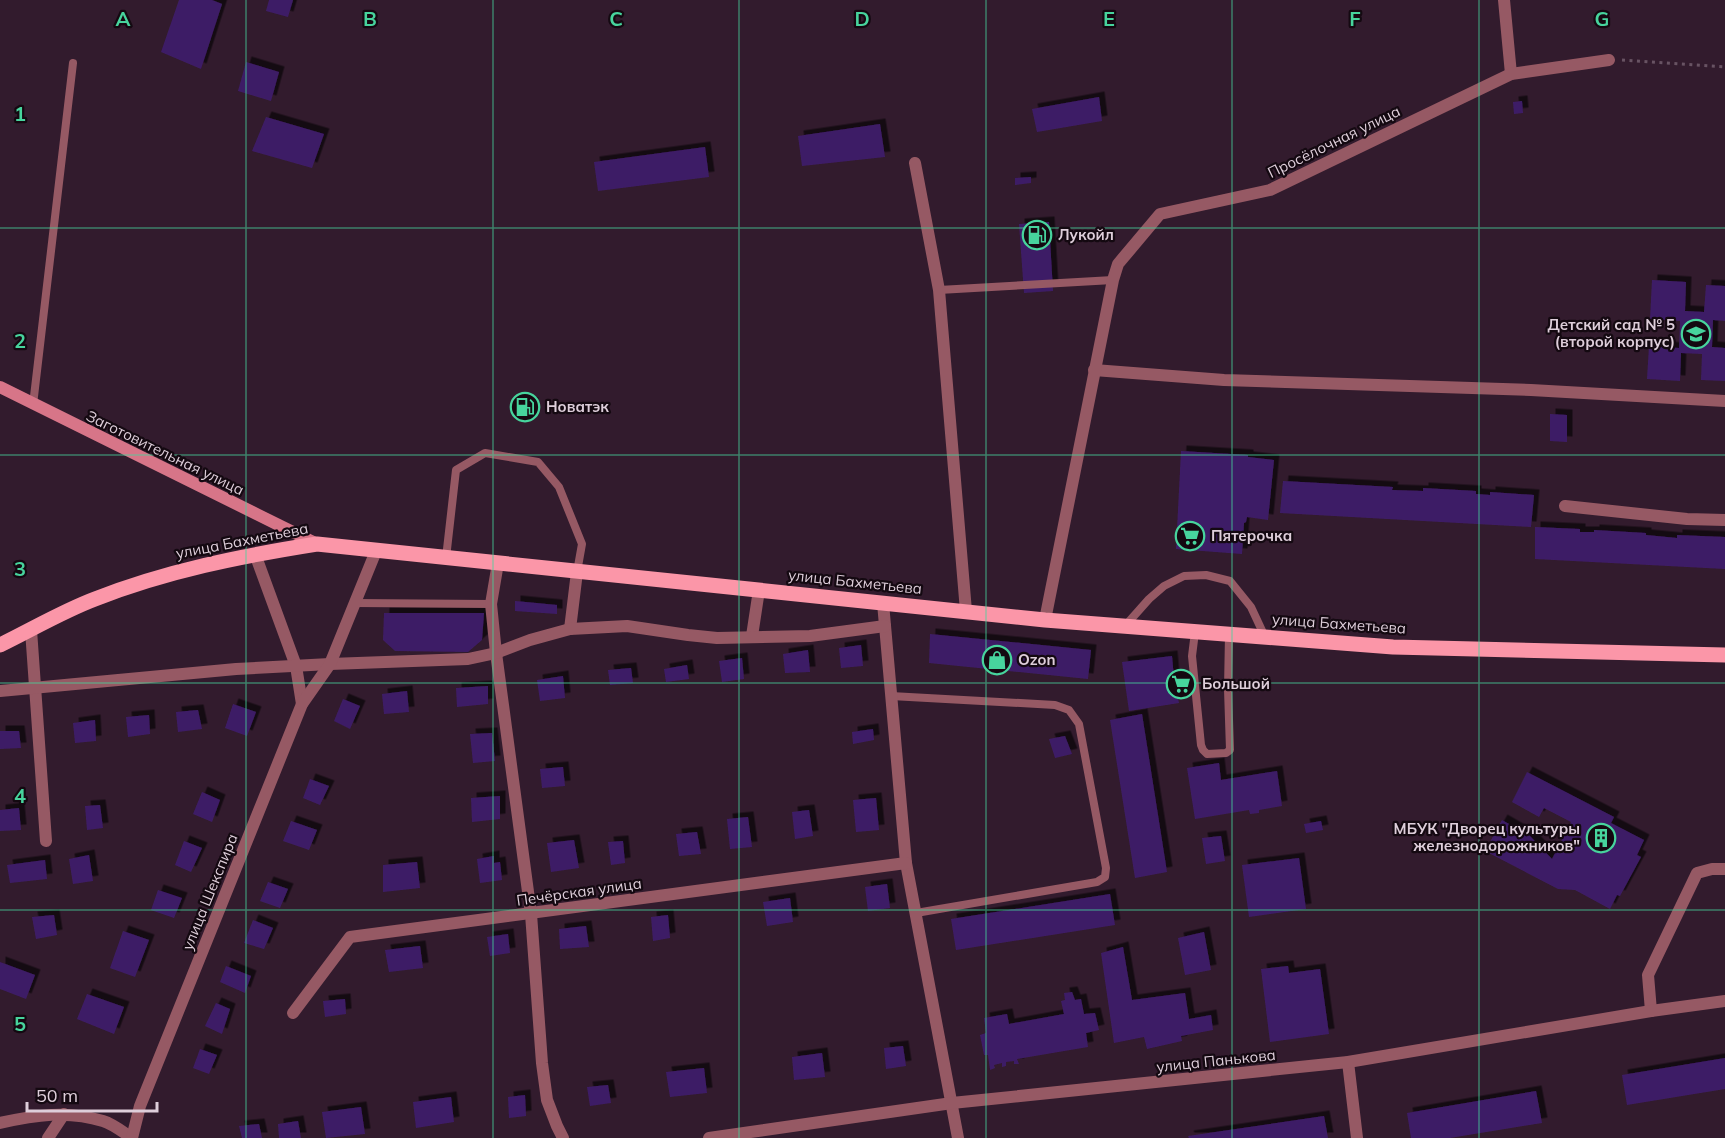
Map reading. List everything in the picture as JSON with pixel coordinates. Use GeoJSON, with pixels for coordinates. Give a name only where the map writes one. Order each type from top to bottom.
{"type":"FeatureCollection","features":[{"type":"Feature","properties":{"kind":"main road","name":"Заготовительная улица"},"geometry":{"type":"LineString","coordinates":[[0,387],[317,544]]}},
{"type":"Feature","properties":{"kind":"main road","name":"улица Бахметьева"},"geometry":{"type":"LineString","coordinates":[[0,645],[93,599],[174,572],[255,554],[317,544],[1045,620],[1195,632],[1393,647],[1725,655]]}},
{"type":"Feature","properties":{"kind":"street"},"geometry":{"type":"LineString","coordinates":[[1504,0],[1511,74]]}},
{"type":"Feature","properties":{"kind":"street","name":"Просёлочная улица"},"geometry":{"type":"LineString","coordinates":[[1045,620],[1113,280],[1118,264],[1160,214],[1270,190],[1511,74],[1610,60]]}},
{"type":"Feature","properties":{"kind":"street"},"geometry":{"type":"LineString","coordinates":[[915,163],[939,290],[966,611]]}},
{"type":"Feature","properties":{"kind":"street"},"geometry":{"type":"LineString","coordinates":[[1094,370],[1224,380],[1531,390],[1725,401]]}},
{"type":"Feature","properties":{"kind":"street"},"geometry":{"type":"LineString","coordinates":[[1565,506],[1687,519],[1725,520]]}},
{"type":"Feature","properties":{"kind":"street","name":"улица Шекспира"},"geometry":{"type":"LineString","coordinates":[[132,1138],[140,1106],[302,704],[330,664],[376,551]]}},
{"type":"Feature","properties":{"kind":"street"},"geometry":{"type":"LineString","coordinates":[[255,554],[296,666],[302,704]]}},
{"type":"Feature","properties":{"kind":"street"},"geometry":{"type":"LineString","coordinates":[[498,563],[491,604],[531,914],[542,1064],[547,1100],[563,1138]]}},
{"type":"Feature","properties":{"kind":"street"},"geometry":{"type":"LineString","coordinates":[[570,629],[577,572]]}},
{"type":"Feature","properties":{"kind":"street"},"geometry":{"type":"LineString","coordinates":[[752,636],[759,590]]}},
{"type":"Feature","properties":{"kind":"street"},"geometry":{"type":"LineString","coordinates":[[883,603],[906,864],[958,1138]]}},
{"type":"Feature","properties":{"kind":"street"},"geometry":{"type":"LineString","coordinates":[[0,691],[236,669],[468,659],[496,653],[530,640],[570,629],[627,626],[717,638],[810,636],[885,626]]}},
{"type":"Feature","properties":{"kind":"street"},"geometry":{"type":"LineString","coordinates":[[32,630],[46,841]]}},
{"type":"Feature","properties":{"kind":"street","name":"Печёрская улица"},"geometry":{"type":"LineString","coordinates":[[293,1013],[350,937],[906,864]]}},
{"type":"Feature","properties":{"kind":"street"},"geometry":{"type":"LineString","coordinates":[[1651,1011],[1648,975],[1697,873],[1712,868],[1725,869]]}},
{"type":"Feature","properties":{"kind":"street","name":"улица Панькова"},"geometry":{"type":"LineString","coordinates":[[709,1138],[952,1103],[1348,1062],[1651,1011],[1725,1001]]}},
{"type":"Feature","properties":{"kind":"street"},"geometry":{"type":"LineString","coordinates":[[1348,1062],[1356,1138]]}},
{"type":"Feature","properties":{"kind":"street"},"geometry":{"type":"LineString","coordinates":[[0,1123],[34,1115],[64,1114],[105,1121],[132,1138]]}},
{"type":"Feature","properties":{"kind":"street"},"geometry":{"type":"LineString","coordinates":[[48,1138],[64,1114]]}},
{"type":"Feature","properties":{"kind":"lane"},"geometry":{"type":"LineString","coordinates":[[33,405],[73,63]]}},
{"type":"Feature","properties":{"kind":"lane"},"geometry":{"type":"LineString","coordinates":[[939,290],[1113,280]]}},
{"type":"Feature","properties":{"kind":"lane"},"geometry":{"type":"LineString","coordinates":[[446,558],[456,470],[485,453],[538,462],[559,487],[582,544],[577,572]]}},
{"type":"Feature","properties":{"kind":"lane"},"geometry":{"type":"LineString","coordinates":[[1125,626],[1164,586],[1184,576],[1206,575],[1230,582],[1251,607],[1265,637]]}},
{"type":"Feature","properties":{"kind":"lane"},"geometry":{"type":"LineString","coordinates":[[355,603],[491,604]]}},
{"type":"Feature","properties":{"kind":"lane"},"geometry":{"type":"LineString","coordinates":[[1195,632],[1192,656],[1201,745],[1207,754],[1226,753],[1230,750],[1229,634]]}},
{"type":"Feature","properties":{"kind":"lane"},"geometry":{"type":"LineString","coordinates":[[891,696],[1055,705],[1069,710],[1079,724],[1106,868],[1105,877],[1096,882],[916,913]]}},
{"type":"Feature","properties":{"kind":"path"},"geometry":{"type":"LineString","coordinates":[[1610,60],[1725,67]]}},
{"type":"Feature","properties":{"kind":"building"},"geometry":{"type":"Polygon","coordinates":[[[179,0],[212,0],[222,4],[201,69],[161,52],[179,0]]]}},
{"type":"Feature","properties":{"kind":"building"},"geometry":{"type":"Polygon","coordinates":[[[269,0],[293,0],[288,17],[266,11],[269,0]]]}},
{"type":"Feature","properties":{"kind":"building"},"geometry":{"type":"Polygon","coordinates":[[[246,62],[279,72],[271,101],[238,91],[246,62]]]}},
{"type":"Feature","properties":{"kind":"building"},"geometry":{"type":"Polygon","coordinates":[[[1099,97],[1102,121],[1037,132],[1032,109],[1099,97]]]}},
{"type":"Feature","properties":{"kind":"building"},"geometry":{"type":"Polygon","coordinates":[[[1522,101],[1523,113],[1514,114],[1513,102],[1522,101]]]}},
{"type":"Feature","properties":{"kind":"building"},"geometry":{"type":"Polygon","coordinates":[[[266,117],[324,134],[312,168],[252,151],[266,117]]]}},
{"type":"Feature","properties":{"kind":"building"},"geometry":{"type":"Polygon","coordinates":[[[880,124],[885,157],[802,166],[798,136],[880,124]]]}},
{"type":"Feature","properties":{"kind":"building"},"geometry":{"type":"Polygon","coordinates":[[[705,147],[709,177],[598,191],[594,162],[705,147]]]}},
{"type":"Feature","properties":{"kind":"building"},"geometry":{"type":"Polygon","coordinates":[[[1031,177],[1031,183],[1015,185],[1015,178],[1031,177]]]}},
{"type":"Feature","properties":{"kind":"building"},"geometry":{"type":"Polygon","coordinates":[[[1049,222],[1053,291],[1024,293],[1019,224],[1049,222]]]}},
{"type":"Feature","properties":{"kind":"building","name":"Детский сад № 5 (второй корпус)"},"geometry":{"type":"Polygon","coordinates":[[[1652,280],[1686,282],[1685,311],[1704,312],[1706,285],[1725,286],[1725,321],[1713,320],[1712,347],[1725,348],[1725,381],[1701,380],[1702,354],[1681,353],[1680,381],[1647,379],[1649,346],[1679,348],[1680,321],[1650,319],[1652,280]]]}},
{"type":"Feature","properties":{"kind":"building"},"geometry":{"type":"Polygon","coordinates":[[[518,402],[533,403],[533,414],[518,413],[518,402]]]}},
{"type":"Feature","properties":{"kind":"building"},"geometry":{"type":"Polygon","coordinates":[[[1550,414],[1567,415],[1567,442],[1550,441],[1550,414]]]}},
{"type":"Feature","properties":{"kind":"building"},"geometry":{"type":"Polygon","coordinates":[[[1181,451],[1248,455],[1248,457],[1274,460],[1268,520],[1247,517],[1244,523],[1242,554],[1176,549],[1181,451]]]}},
{"type":"Feature","properties":{"kind":"building"},"geometry":{"type":"Polygon","coordinates":[[[1283,481],[1393,487],[1392,490],[1423,491],[1423,488],[1476,491],[1476,494],[1490,495],[1490,492],[1534,495],[1531,527],[1280,513],[1283,481]]]}},
{"type":"Feature","properties":{"kind":"building"},"geometry":{"type":"Polygon","coordinates":[[[1535,527],[1580,529],[1580,532],[1594,532],[1594,530],[1646,533],[1646,535],[1677,538],[1677,535],[1725,537],[1725,569],[1535,559],[1535,527]]]}},
{"type":"Feature","properties":{"kind":"building"},"geometry":{"type":"Polygon","coordinates":[[[515,601],[557,605],[557,614],[515,611],[515,601]]]}},
{"type":"Feature","properties":{"kind":"building"},"geometry":{"type":"Polygon","coordinates":[[[384,613],[484,613],[482,640],[468,652],[395,651],[383,640],[384,613]]]}},
{"type":"Feature","properties":{"kind":"building"},"geometry":{"type":"Polygon","coordinates":[[[930,634],[1091,650],[1088,679],[929,663],[930,634]]]}},
{"type":"Feature","properties":{"kind":"building"},"geometry":{"type":"Polygon","coordinates":[[[861,645],[863,666],[841,668],[839,648],[861,645]]]}},
{"type":"Feature","properties":{"kind":"building"},"geometry":{"type":"Polygon","coordinates":[[[808,650],[810,672],[785,673],[783,654],[808,650]]]}},
{"type":"Feature","properties":{"kind":"building"},"geometry":{"type":"Polygon","coordinates":[[[1172,656],[1174,678],[1181,678],[1183,686],[1176,689],[1179,703],[1129,711],[1122,662],[1172,656]]]}},
{"type":"Feature","properties":{"kind":"building"},"geometry":{"type":"Polygon","coordinates":[[[742,658],[744,679],[722,682],[719,661],[742,658]]]}},
{"type":"Feature","properties":{"kind":"building"},"geometry":{"type":"Polygon","coordinates":[[[687,665],[689,679],[666,682],[664,669],[687,665]]]}},
{"type":"Feature","properties":{"kind":"building"},"geometry":{"type":"Polygon","coordinates":[[[631,668],[633,683],[610,685],[608,670],[631,668]]]}},
{"type":"Feature","properties":{"kind":"building"},"geometry":{"type":"Polygon","coordinates":[[[563,676],[565,698],[540,701],[537,680],[563,676]]]}},
{"type":"Feature","properties":{"kind":"building"},"geometry":{"type":"Polygon","coordinates":[[[488,686],[488,704],[457,707],[456,688],[488,686]]]}},
{"type":"Feature","properties":{"kind":"building"},"geometry":{"type":"Polygon","coordinates":[[[407,691],[409,712],[384,714],[382,694],[407,691]]]}},
{"type":"Feature","properties":{"kind":"building"},"geometry":{"type":"Polygon","coordinates":[[[343,699],[360,706],[350,729],[334,721],[343,699]]]}},
{"type":"Feature","properties":{"kind":"building"},"geometry":{"type":"Polygon","coordinates":[[[233,704],[256,712],[247,736],[225,728],[233,704]]]}},
{"type":"Feature","properties":{"kind":"building"},"geometry":{"type":"Polygon","coordinates":[[[198,710],[202,729],[178,732],[176,712],[198,710]]]}},
{"type":"Feature","properties":{"kind":"building"},"geometry":{"type":"Polygon","coordinates":[[[1142,714],[1167,872],[1135,878],[1110,720],[1142,714]]]}},
{"type":"Feature","properties":{"kind":"building"},"geometry":{"type":"Polygon","coordinates":[[[149,715],[150,734],[128,737],[126,717],[149,715]]]}},
{"type":"Feature","properties":{"kind":"building"},"geometry":{"type":"Polygon","coordinates":[[[95,720],[96,741],[75,743],[73,723],[95,720]]]}},
{"type":"Feature","properties":{"kind":"building"},"geometry":{"type":"Polygon","coordinates":[[[873,729],[874,740],[853,744],[852,732],[873,729]]]}},
{"type":"Feature","properties":{"kind":"building"},"geometry":{"type":"Polygon","coordinates":[[[0,731],[19,731],[21,748],[0,749],[0,731]]]}},
{"type":"Feature","properties":{"kind":"building"},"geometry":{"type":"Polygon","coordinates":[[[492,733],[495,761],[473,763],[470,734],[492,733]]]}},
{"type":"Feature","properties":{"kind":"building"},"geometry":{"type":"Polygon","coordinates":[[[1065,736],[1072,754],[1055,758],[1049,739],[1065,736]]]}},
{"type":"Feature","properties":{"kind":"building"},"geometry":{"type":"Polygon","coordinates":[[[1219,763],[1221,780],[1277,771],[1282,806],[1259,810],[1259,813],[1250,814],[1249,810],[1195,819],[1187,768],[1219,763]]]}},
{"type":"Feature","properties":{"kind":"building"},"geometry":{"type":"Polygon","coordinates":[[[563,767],[565,786],[542,788],[540,769],[563,767]]]}},
{"type":"Feature","properties":{"kind":"building","name":"МБУК \"Дворец культуры железнодорожников\""},"geometry":{"type":"Polygon","coordinates":[[[1527,772],[1614,817],[1611,823],[1644,840],[1637,855],[1641,857],[1620,896],[1617,895],[1610,909],[1575,890],[1558,889],[1485,851],[1502,820],[1530,836],[1552,859],[1571,822],[1544,808],[1539,817],[1512,802],[1527,772]]]}},
{"type":"Feature","properties":{"kind":"building"},"geometry":{"type":"Polygon","coordinates":[[[310,779],[329,786],[320,805],[303,798],[310,779]]]}},
{"type":"Feature","properties":{"kind":"building"},"geometry":{"type":"Polygon","coordinates":[[[202,792],[220,800],[212,822],[193,814],[202,792]]]}},
{"type":"Feature","properties":{"kind":"building"},"geometry":{"type":"Polygon","coordinates":[[[500,796],[500,819],[472,822],[471,798],[500,796]]]}},
{"type":"Feature","properties":{"kind":"building"},"geometry":{"type":"Polygon","coordinates":[[[876,798],[879,830],[856,832],[853,800],[876,798]]]}},
{"type":"Feature","properties":{"kind":"building"},"geometry":{"type":"Polygon","coordinates":[[[100,805],[103,828],[87,830],[85,806],[100,805]]]}},
{"type":"Feature","properties":{"kind":"building"},"geometry":{"type":"Polygon","coordinates":[[[19,808],[21,830],[0,831],[0,810],[19,808]]]}},
{"type":"Feature","properties":{"kind":"building"},"geometry":{"type":"Polygon","coordinates":[[[809,810],[813,836],[795,839],[792,812],[809,810]]]}},
{"type":"Feature","properties":{"kind":"building"},"geometry":{"type":"Polygon","coordinates":[[[748,817],[752,847],[730,849],[727,819],[748,817]]]}},
{"type":"Feature","properties":{"kind":"building"},"geometry":{"type":"Polygon","coordinates":[[[291,821],[317,830],[309,850],[283,841],[291,821]]]}},
{"type":"Feature","properties":{"kind":"building"},"geometry":{"type":"Polygon","coordinates":[[[1321,821],[1323,830],[1306,833],[1304,824],[1321,821]]]}},
{"type":"Feature","properties":{"kind":"building"},"geometry":{"type":"Polygon","coordinates":[[[697,832],[701,854],[679,856],[676,834],[697,832]]]}},
{"type":"Feature","properties":{"kind":"building"},"geometry":{"type":"Polygon","coordinates":[[[1221,836],[1225,861],[1206,864],[1202,838],[1221,836]]]}},
{"type":"Feature","properties":{"kind":"building"},"geometry":{"type":"Polygon","coordinates":[[[574,840],[579,868],[551,872],[547,843],[574,840]]]}},
{"type":"Feature","properties":{"kind":"building"},"geometry":{"type":"Polygon","coordinates":[[[184,841],[202,848],[191,872],[175,865],[184,841]]]}},
{"type":"Feature","properties":{"kind":"building"},"geometry":{"type":"Polygon","coordinates":[[[623,841],[625,863],[611,865],[608,842],[623,841]]]}},
{"type":"Feature","properties":{"kind":"building"},"geometry":{"type":"Polygon","coordinates":[[[89,855],[93,881],[73,884],[69,859],[89,855]]]}},
{"type":"Feature","properties":{"kind":"building"},"geometry":{"type":"Polygon","coordinates":[[[494,856],[494,863],[500,862],[502,880],[480,883],[477,859],[494,856]]]}},
{"type":"Feature","properties":{"kind":"building"},"geometry":{"type":"Polygon","coordinates":[[[1299,858],[1306,909],[1249,917],[1242,865],[1299,858]]]}},
{"type":"Feature","properties":{"kind":"building"},"geometry":{"type":"Polygon","coordinates":[[[45,860],[47,879],[10,883],[7,865],[45,860]]]}},
{"type":"Feature","properties":{"kind":"building"},"geometry":{"type":"Polygon","coordinates":[[[417,862],[420,888],[383,892],[383,865],[417,862]]]}},
{"type":"Feature","properties":{"kind":"building"},"geometry":{"type":"Polygon","coordinates":[[[268,882],[288,889],[280,908],[260,901],[268,882]]]}},
{"type":"Feature","properties":{"kind":"building"},"geometry":{"type":"Polygon","coordinates":[[[887,884],[890,908],[868,911],[865,887],[887,884]]]}},
{"type":"Feature","properties":{"kind":"building"},"geometry":{"type":"Polygon","coordinates":[[[158,890],[182,898],[174,918],[151,910],[158,890]]]}},
{"type":"Feature","properties":{"kind":"building"},"geometry":{"type":"Polygon","coordinates":[[[1110,894],[1115,925],[956,950],[951,919],[1110,894]]]}},
{"type":"Feature","properties":{"kind":"building"},"geometry":{"type":"Polygon","coordinates":[[[790,898],[793,922],[767,926],[763,902],[790,898]]]}},
{"type":"Feature","properties":{"kind":"building"},"geometry":{"type":"Polygon","coordinates":[[[54,915],[57,935],[36,939],[32,917],[54,915]]]}},
{"type":"Feature","properties":{"kind":"building"},"geometry":{"type":"Polygon","coordinates":[[[668,915],[670,938],[653,941],[651,917],[668,915]]]}},
{"type":"Feature","properties":{"kind":"building"},"geometry":{"type":"Polygon","coordinates":[[[253,920],[273,928],[264,949],[244,943],[253,920]]]}},
{"type":"Feature","properties":{"kind":"building"},"geometry":{"type":"Polygon","coordinates":[[[586,926],[589,947],[560,949],[559,929],[586,926]]]}},
{"type":"Feature","properties":{"kind":"building"},"geometry":{"type":"Polygon","coordinates":[[[123,931],[149,940],[135,977],[110,968],[123,931]]]}},
{"type":"Feature","properties":{"kind":"building"},"geometry":{"type":"Polygon","coordinates":[[[1204,932],[1211,970],[1185,975],[1178,938],[1204,932]]]}},
{"type":"Feature","properties":{"kind":"building"},"geometry":{"type":"Polygon","coordinates":[[[508,934],[510,953],[490,956],[487,937],[508,934]]]}},
{"type":"Feature","properties":{"kind":"building"},"geometry":{"type":"Polygon","coordinates":[[[420,946],[423,968],[389,972],[385,950],[420,946]]]}},
{"type":"Feature","properties":{"kind":"building"},"geometry":{"type":"Polygon","coordinates":[[[1123,947],[1132,1000],[1185,993],[1189,1019],[1211,1015],[1213,1030],[1181,1036],[1182,1041],[1147,1049],[1144,1037],[1114,1043],[1101,953],[1123,947]]]}},
{"type":"Feature","properties":{"kind":"building"},"geometry":{"type":"Polygon","coordinates":[[[0,962],[35,975],[26,999],[0,989],[0,962]]]}},
{"type":"Feature","properties":{"kind":"building"},"geometry":{"type":"Polygon","coordinates":[[[226,966],[251,976],[245,993],[220,982],[226,966]]]}},
{"type":"Feature","properties":{"kind":"building"},"geometry":{"type":"Polygon","coordinates":[[[1288,966],[1289,973],[1320,969],[1329,1034],[1270,1042],[1261,969],[1288,966]]]}},
{"type":"Feature","properties":{"kind":"building"},"geometry":{"type":"Polygon","coordinates":[[[1072,992],[1075,1000],[1081,999],[1084,1014],[1095,1013],[1099,1030],[1086,1033],[1088,1047],[1017,1059],[1019,1064],[1014,1064],[1014,1061],[1006,1062],[1006,1066],[1002,1067],[1002,1063],[994,1065],[995,1068],[990,1070],[988,1055],[984,1055],[980,1035],[986,1033],[984,1018],[1007,1014],[1009,1024],[1064,1014],[1061,1001],[1065,1000],[1064,993],[1072,992]]]}},
{"type":"Feature","properties":{"kind":"building"},"geometry":{"type":"Polygon","coordinates":[[[87,994],[124,1007],[114,1034],[77,1019],[87,994]]]}},
{"type":"Feature","properties":{"kind":"building"},"geometry":{"type":"Polygon","coordinates":[[[345,999],[346,1014],[325,1017],[323,1001],[345,999]]]}},
{"type":"Feature","properties":{"kind":"building"},"geometry":{"type":"Polygon","coordinates":[[[216,1003],[230,1009],[222,1034],[205,1026],[216,1003]]]}},
{"type":"Feature","properties":{"kind":"building"},"geometry":{"type":"Polygon","coordinates":[[[903,1046],[906,1066],[886,1069],[884,1048],[903,1046]]]}},
{"type":"Feature","properties":{"kind":"building"},"geometry":{"type":"Polygon","coordinates":[[[200,1049],[217,1055],[209,1074],[193,1068],[200,1049]]]}},
{"type":"Feature","properties":{"kind":"building"},"geometry":{"type":"Polygon","coordinates":[[[822,1053],[825,1077],[794,1080],[792,1057],[822,1053]]]}},
{"type":"Feature","properties":{"kind":"building"},"geometry":{"type":"Polygon","coordinates":[[[1725,1058],[1725,1089],[1627,1105],[1622,1075],[1725,1058]]]}},
{"type":"Feature","properties":{"kind":"building"},"geometry":{"type":"Polygon","coordinates":[[[704,1068],[707,1093],[670,1097],[666,1072],[704,1068]]]}},
{"type":"Feature","properties":{"kind":"building"},"geometry":{"type":"Polygon","coordinates":[[[608,1085],[611,1103],[590,1106],[587,1087],[608,1085]]]}},
{"type":"Feature","properties":{"kind":"building"},"geometry":{"type":"Polygon","coordinates":[[[1536,1091],[1542,1123],[1450,1138],[1411,1138],[1407,1113],[1536,1091]]]}},
{"type":"Feature","properties":{"kind":"building"},"geometry":{"type":"Polygon","coordinates":[[[525,1095],[526,1116],[509,1118],[508,1097],[525,1095]]]}},
{"type":"Feature","properties":{"kind":"building"},"geometry":{"type":"Polygon","coordinates":[[[451,1097],[454,1122],[416,1128],[413,1102],[451,1097]]]}},
{"type":"Feature","properties":{"kind":"building"},"geometry":{"type":"Polygon","coordinates":[[[361,1107],[365,1134],[326,1138],[322,1112],[361,1107]]]}},
{"type":"Feature","properties":{"kind":"building"},"geometry":{"type":"Polygon","coordinates":[[[1324,1116],[1328,1138],[1189,1138],[1188,1136],[1324,1116]]]}},
{"type":"Feature","properties":{"kind":"building"},"geometry":{"type":"Polygon","coordinates":[[[298,1121],[301,1138],[279,1138],[278,1124],[298,1121]]]}},
{"type":"Feature","properties":{"kind":"building"},"geometry":{"type":"Polygon","coordinates":[[[259,1124],[262,1138],[242,1138],[239,1126],[259,1124]]]}},
{"type":"Feature","properties":{"kind":"place","name":"Лукойл"},"geometry":{"type":"Point","coordinates":[1037,235]}},
{"type":"Feature","properties":{"kind":"place","name":"Детский сад № 5 (второй корпус)"},"geometry":{"type":"Point","coordinates":[1696,334]}},
{"type":"Feature","properties":{"kind":"place","name":"Новатэк"},"geometry":{"type":"Point","coordinates":[525,407]}},
{"type":"Feature","properties":{"kind":"place","name":"Пятерочка"},"geometry":{"type":"Point","coordinates":[1190,536]}},
{"type":"Feature","properties":{"kind":"place","name":"Ozon"},"geometry":{"type":"Point","coordinates":[997,660]}},
{"type":"Feature","properties":{"kind":"place","name":"Большой"},"geometry":{"type":"Point","coordinates":[1181,684]}},
{"type":"Feature","properties":{"kind":"place","name":"МБУК \"Дворец культуры железнодорожников\""},"geometry":{"type":"Point","coordinates":[1601,838]}}]}
